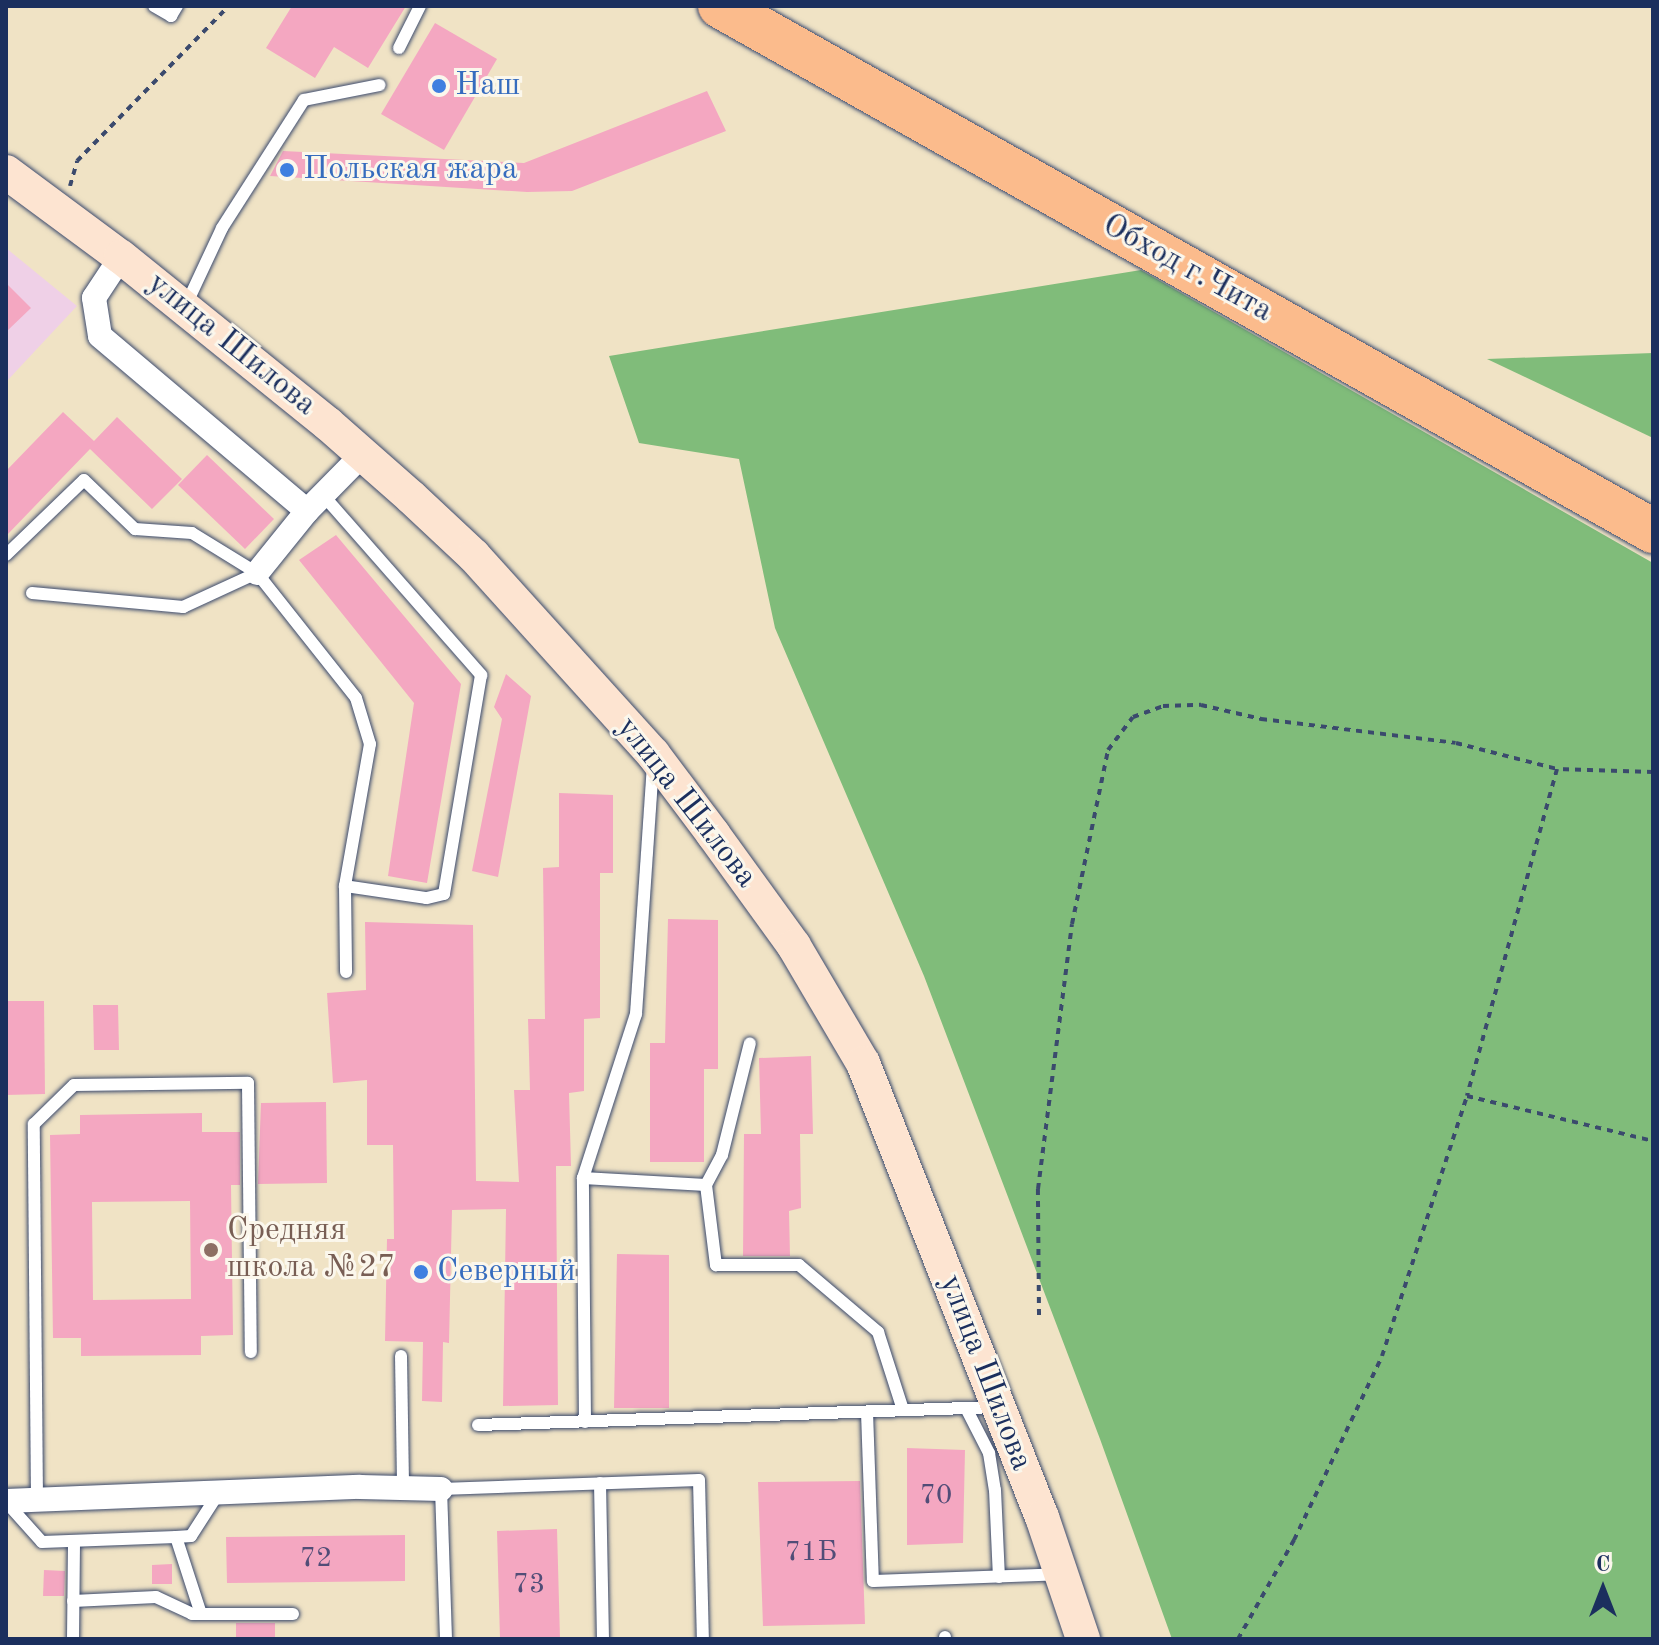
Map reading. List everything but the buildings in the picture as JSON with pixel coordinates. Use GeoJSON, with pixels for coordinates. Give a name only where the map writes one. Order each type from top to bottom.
{"type":"FeatureCollection","features":[{"type":"Feature","properties":{"kind":"highway","name":"Обход г.Чита"},"geometry":{"type":"LineString","coordinates":[[720,6],[1653,531]]}},
{"type":"Feature","properties":{"kind":"main road","name":"улица Шилова"},"geometry":{"type":"LineString","coordinates":[[6,172],[185,308],[362,455],[474,556],[653,754],[794,946],[863,1063],[999,1407],[1083,1639]]}},
{"type":"Feature","properties":{"kind":"street"},"geometry":{"type":"LineString","coordinates":[[121,257],[94,298],[100,336],[315,503]]}},
{"type":"Feature","properties":{"kind":"street"},"geometry":{"type":"LineString","coordinates":[[257,573],[315,503],[362,455]]}},
{"type":"Feature","properties":{"kind":"street"},"geometry":{"type":"LineString","coordinates":[[6,1502],[441,1489]]}},
{"type":"Feature","properties":{"kind":"lane"},"geometry":{"type":"LineString","coordinates":[[154,6],[171,16],[177,6]]}},
{"type":"Feature","properties":{"kind":"lane"},"geometry":{"type":"LineString","coordinates":[[399,48],[420,6]]}},
{"type":"Feature","properties":{"kind":"lane"},"geometry":{"type":"LineString","coordinates":[[185,308],[222,228],[304,100],[380,85]]}},
{"type":"Feature","properties":{"kind":"lane"},"geometry":{"type":"LineString","coordinates":[[6,555],[84,480],[135,529],[192,533],[257,573],[356,698],[370,744],[345,886],[346,972]]}},
{"type":"Feature","properties":{"kind":"lane"},"geometry":{"type":"LineString","coordinates":[[315,503],[481,675],[444,894],[426,898],[345,886]]}},
{"type":"Feature","properties":{"kind":"lane"},"geometry":{"type":"LineString","coordinates":[[32,593],[183,607],[257,573]]}},
{"type":"Feature","properties":{"kind":"lane"},"geometry":{"type":"LineString","coordinates":[[585,1422],[583,1178],[636,1014],[653,754]]}},
{"type":"Feature","properties":{"kind":"lane"},"geometry":{"type":"LineString","coordinates":[[750,1043],[722,1155],[706,1185],[716,1265],[799,1265],[878,1332],[903,1410]]}},
{"type":"Feature","properties":{"kind":"lane"},"geometry":{"type":"LineString","coordinates":[[37,1500],[34,1124],[74,1085],[248,1083],[251,1352]]}},
{"type":"Feature","properties":{"kind":"lane"},"geometry":{"type":"LineString","coordinates":[[583,1178],[706,1185]]}},
{"type":"Feature","properties":{"kind":"lane"},"geometry":{"type":"LineString","coordinates":[[401,1356],[403,1488]]}},
{"type":"Feature","properties":{"kind":"lane"},"geometry":{"type":"LineString","coordinates":[[478,1425],[999,1407]]}},
{"type":"Feature","properties":{"kind":"lane"},"geometry":{"type":"LineString","coordinates":[[966,1408],[989,1453],[995,1490],[999,1577]]}},
{"type":"Feature","properties":{"kind":"lane"},"geometry":{"type":"LineString","coordinates":[[867,1412],[873,1581],[1061,1574]]}},
{"type":"Feature","properties":{"kind":"lane"},"geometry":{"type":"LineString","coordinates":[[446,1639],[441,1489],[699,1480],[703,1639]]}},
{"type":"Feature","properties":{"kind":"lane"},"geometry":{"type":"LineString","coordinates":[[600,1483],[603,1639]]}},
{"type":"Feature","properties":{"kind":"lane"},"geometry":{"type":"LineString","coordinates":[[6,1502],[42,1542],[74,1541],[191,1536],[218,1494]]}},
{"type":"Feature","properties":{"kind":"lane"},"geometry":{"type":"LineString","coordinates":[[176,1537],[201,1614]]}},
{"type":"Feature","properties":{"kind":"lane"},"geometry":{"type":"LineString","coordinates":[[73,1639],[74,1541]]}},
{"type":"Feature","properties":{"kind":"lane"},"geometry":{"type":"LineString","coordinates":[[73,1601],[156,1597],[192,1614],[293,1614]]}},
{"type":"Feature","properties":{"kind":"path"},"geometry":{"type":"LineString","coordinates":[[71,191],[71,172],[77,161],[229,6]]}},
{"type":"Feature","properties":{"kind":"path"},"geometry":{"type":"LineString","coordinates":[[1039,1315],[1038,1189],[1072,924],[1108,750],[1133,717],[1163,706],[1201,705],[1261,719],[1456,743],[1557,769],[1653,772]]}},
{"type":"Feature","properties":{"kind":"path"},"geometry":{"type":"LineString","coordinates":[[1238,1639],[1294,1540],[1382,1356],[1467,1096],[1557,769]]}},
{"type":"Feature","properties":{"kind":"path"},"geometry":{"type":"LineString","coordinates":[[1467,1096],[1653,1141]]}},
{"type":"Feature","properties":{"kind":"shaded area"},"geometry":{"type":"Polygon","coordinates":[[[6,248],[77,306],[6,382],[6,248]]]}},
{"type":"Feature","properties":{"kind":"green space"},"geometry":{"type":"Polygon","coordinates":[[[1141,270],[1653,563],[1653,1639],[1172,1639],[1100,1439],[924,976],[775,628],[739,459],[639,443],[609,356],[1141,270]]]}},
{"type":"Feature","properties":{"kind":"green space"},"geometry":{"type":"Polygon","coordinates":[[[1653,353],[1653,438],[1487,359],[1653,353]]]}},
{"type":"Feature","properties":{"kind":"place","name":"Наш"},"geometry":{"type":"Point","coordinates":[439,86]}},
{"type":"Feature","properties":{"kind":"place","name":"Польская жара"},"geometry":{"type":"Point","coordinates":[287,170]}},
{"type":"Feature","properties":{"kind":"place","name":"Средняя школа №27"},"geometry":{"type":"Point","coordinates":[211,1250]}},
{"type":"Feature","properties":{"kind":"place","name":"Северный"},"geometry":{"type":"Point","coordinates":[421,1272]}}]}
